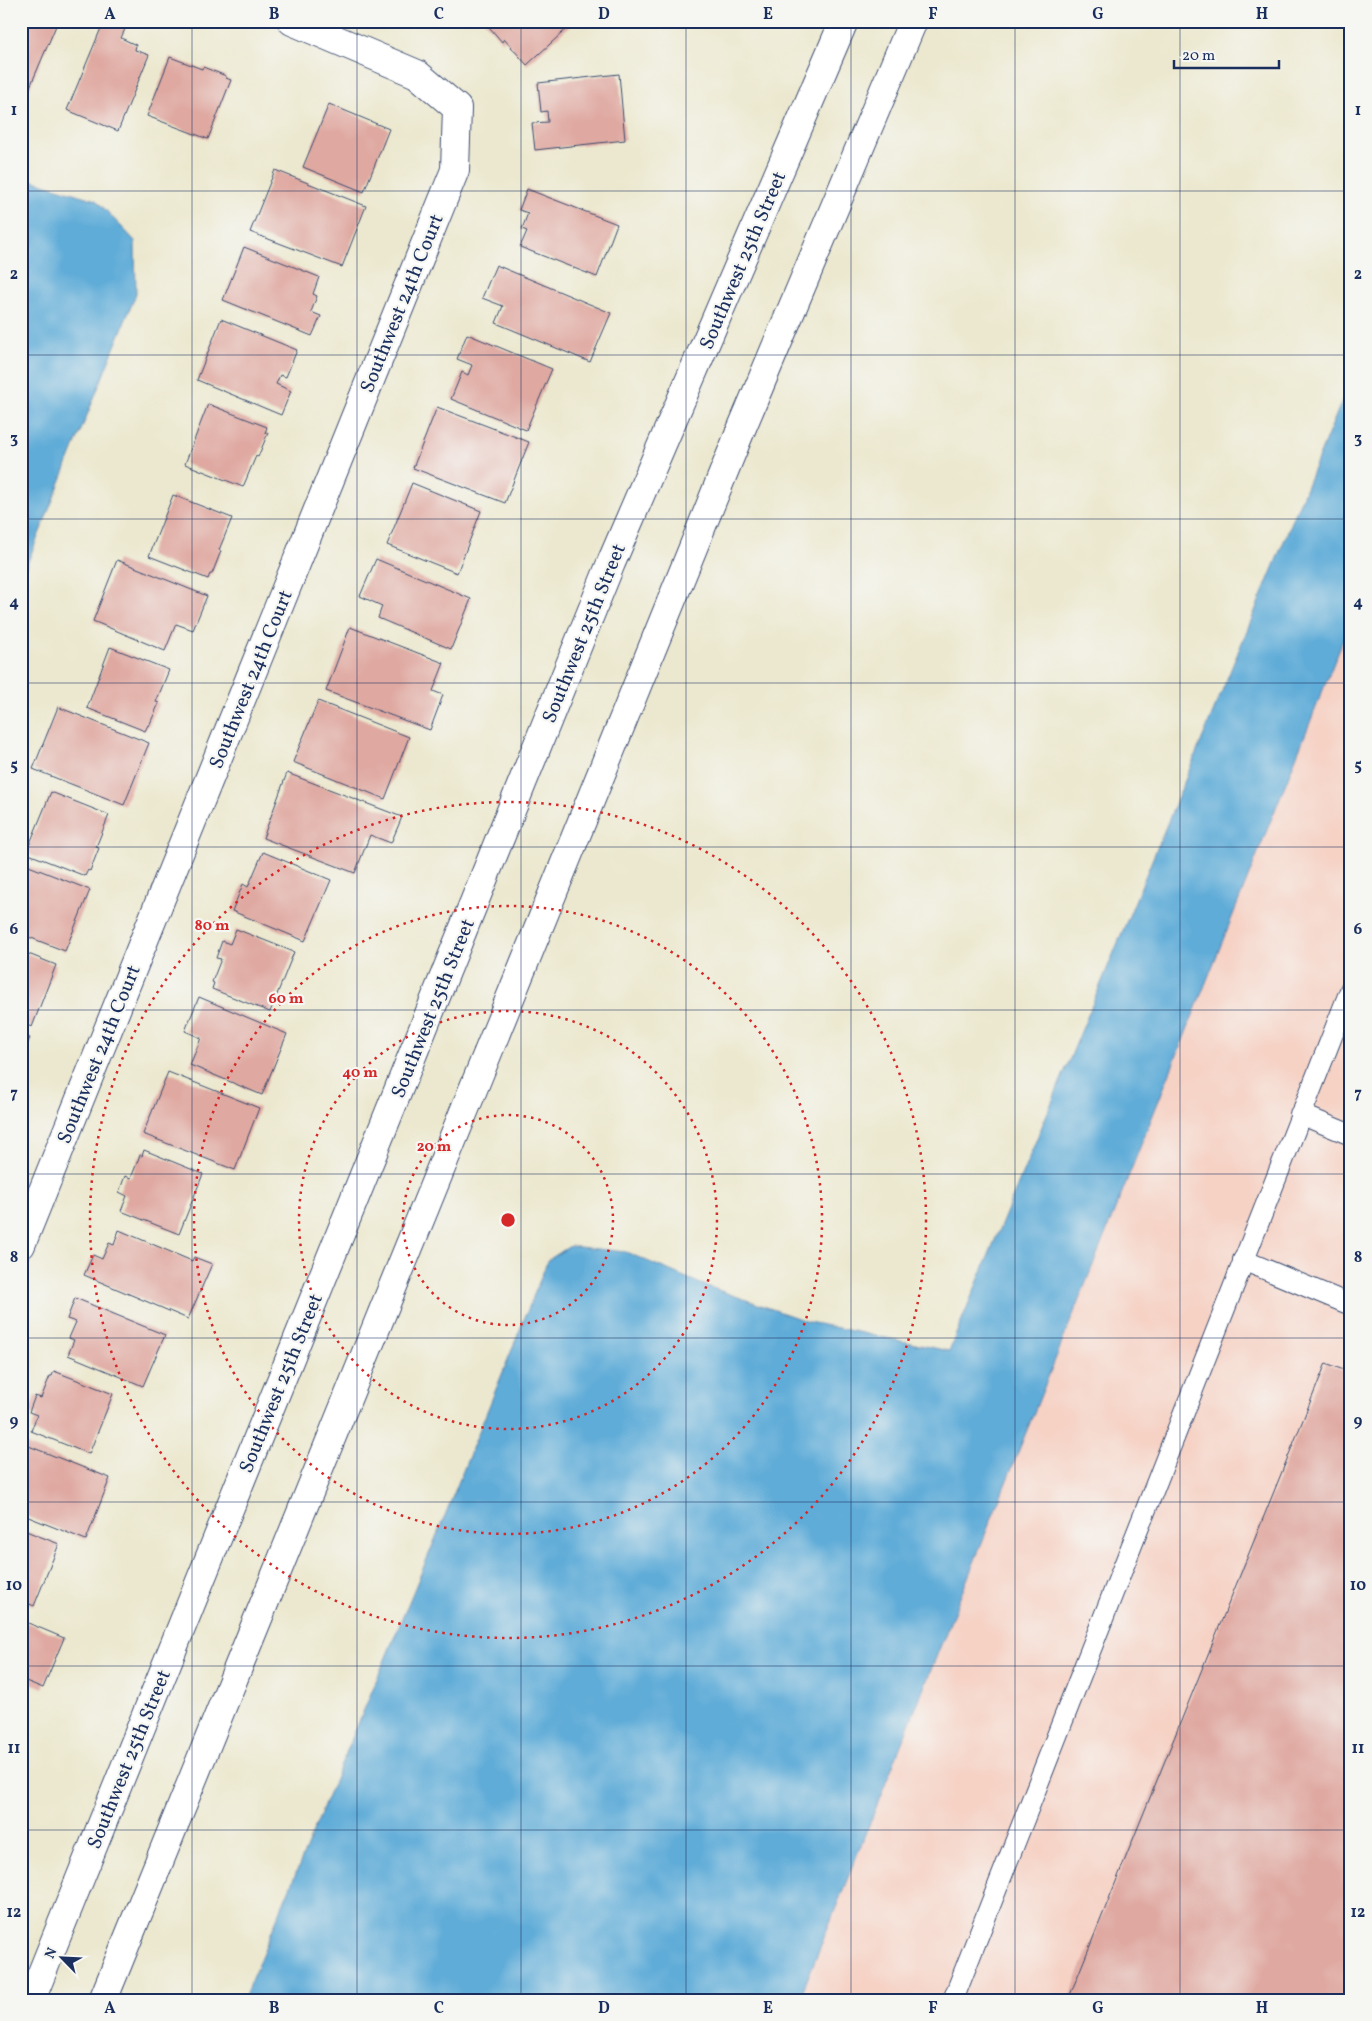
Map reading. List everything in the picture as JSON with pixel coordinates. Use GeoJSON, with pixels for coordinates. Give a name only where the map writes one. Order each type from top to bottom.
{"type":"FeatureCollection","features":[{"type":"Feature","properties":{"kind":"street","name":"Southwest 24th Court"},"geometry":{"type":"LineString","coordinates":[[21,1245],[455,170],[457,108],[417,74],[292,21]]}},
{"type":"Feature","properties":{"kind":"street","name":"Southwest 25th Street"},"geometry":{"type":"LineString","coordinates":[[31,2000],[611,563],[844,21]]}},
{"type":"Feature","properties":{"kind":"street"},"geometry":{"type":"LineString","coordinates":[[103,2000],[734,446],[913,21]]}},
{"type":"Feature","properties":{"kind":"lane"},"geometry":{"type":"LineString","coordinates":[[953,2000],[1351,988]]}},
{"type":"Feature","properties":{"kind":"lane"},"geometry":{"type":"LineString","coordinates":[[1300,1114],[1351,1136]]}},
{"type":"Feature","properties":{"kind":"lane"},"geometry":{"type":"LineString","coordinates":[[1243,1260],[1351,1304]]}},
{"type":"Feature","properties":{"kind":"shaded area"},"geometry":{"type":"Polygon","coordinates":[[[1351,620],[1351,2000],[799,2000],[1080,1294],[1351,620]]]}},
{"type":"Feature","properties":{"kind":"water"},"geometry":{"type":"Polygon","coordinates":[[[21,177],[96,200],[135,241],[136,294],[21,579],[21,177]]]}},
{"type":"Feature","properties":{"kind":"water"},"geometry":{"type":"Polygon","coordinates":[[[1351,379],[1351,620],[799,2000],[243,2000],[444,1518],[548,1260],[570,1246],[626,1252],[701,1284],[809,1322],[949,1351],[1351,379]]]}},
{"type":"Feature","properties":{"kind":"building"},"geometry":{"type":"Polygon","coordinates":[[[21,21],[58,21],[27,94],[21,91],[21,21]]]}},
{"type":"Feature","properties":{"kind":"building"},"geometry":{"type":"Polygon","coordinates":[[[104,21],[125,29],[121,38],[136,45],[135,50],[149,55],[118,131],[67,110],[104,21]]]}},
{"type":"Feature","properties":{"kind":"building"},"geometry":{"type":"Polygon","coordinates":[[[484,21],[571,21],[573,23],[527,65],[504,39],[502,42],[484,21]]]}},
{"type":"Feature","properties":{"kind":"building"},"geometry":{"type":"Polygon","coordinates":[[[170,57],[202,69],[203,67],[226,76],[226,78],[231,80],[208,139],[147,116],[170,57]]]}},
{"type":"Feature","properties":{"kind":"building"},"geometry":{"type":"Polygon","coordinates":[[[619,74],[625,140],[535,150],[532,123],[548,122],[547,111],[541,112],[538,83],[619,74]]]}},
{"type":"Feature","properties":{"kind":"building"},"geometry":{"type":"Polygon","coordinates":[[[329,104],[389,129],[364,192],[303,167],[329,104]]]}},
{"type":"Feature","properties":{"kind":"building"},"geometry":{"type":"Polygon","coordinates":[[[275,170],[366,206],[342,267],[250,232],[275,170]]]}},
{"type":"Feature","properties":{"kind":"building"},"geometry":{"type":"Polygon","coordinates":[[[527,189],[617,224],[597,277],[520,247],[527,231],[522,229],[528,213],[519,210],[527,189]]]}},
{"type":"Feature","properties":{"kind":"building"},"geometry":{"type":"Polygon","coordinates":[[[244,247],[319,277],[313,294],[317,296],[311,312],[321,316],[312,336],[223,300],[244,247]]]}},
{"type":"Feature","properties":{"kind":"building"},"geometry":{"type":"Polygon","coordinates":[[[496,265],[611,313],[590,362],[496,323],[503,306],[482,298],[496,265]]]}},
{"type":"Feature","properties":{"kind":"building"},"geometry":{"type":"Polygon","coordinates":[[[221,319],[297,350],[286,377],[280,375],[276,384],[291,391],[281,415],[197,380],[221,319]]]}},
{"type":"Feature","properties":{"kind":"building"},"geometry":{"type":"Polygon","coordinates":[[[467,334],[552,369],[526,430],[451,399],[462,372],[468,375],[472,365],[457,359],[467,334]]]}},
{"type":"Feature","properties":{"kind":"building"},"geometry":{"type":"Polygon","coordinates":[[[208,404],[267,427],[265,433],[268,433],[243,487],[185,464],[208,404]]]}},
{"type":"Feature","properties":{"kind":"building"},"geometry":{"type":"Polygon","coordinates":[[[437,407],[529,442],[505,503],[413,468],[437,407]]]}},
{"type":"Feature","properties":{"kind":"building"},"geometry":{"type":"Polygon","coordinates":[[[412,483],[481,511],[457,573],[387,545],[412,483]]]}},
{"type":"Feature","properties":{"kind":"building"},"geometry":{"type":"Polygon","coordinates":[[[173,495],[232,518],[212,574],[210,574],[208,579],[149,556],[173,495]]]}},
{"type":"Feature","properties":{"kind":"building"},"geometry":{"type":"Polygon","coordinates":[[[376,559],[471,599],[451,649],[378,618],[382,606],[360,596],[376,559]]]}},
{"type":"Feature","properties":{"kind":"building"},"geometry":{"type":"Polygon","coordinates":[[[117,560],[207,596],[193,630],[176,624],[165,651],[93,621],[117,560]]]}},
{"type":"Feature","properties":{"kind":"building"},"geometry":{"type":"Polygon","coordinates":[[[350,627],[444,663],[433,691],[443,695],[430,730],[326,691],[350,627]]]}},
{"type":"Feature","properties":{"kind":"building"},"geometry":{"type":"Polygon","coordinates":[[[110,647],[169,670],[156,702],[159,703],[145,731],[87,708],[110,647]]]}},
{"type":"Feature","properties":{"kind":"building"},"geometry":{"type":"Polygon","coordinates":[[[318,701],[409,737],[385,799],[293,762],[318,701]]]}},
{"type":"Feature","properties":{"kind":"building"},"geometry":{"type":"Polygon","coordinates":[[[58,707],[149,743],[124,805],[33,769],[58,707]]]}},
{"type":"Feature","properties":{"kind":"building"},"geometry":{"type":"Polygon","coordinates":[[[287,773],[402,817],[391,843],[370,835],[355,873],[263,838],[287,773]]]}},
{"type":"Feature","properties":{"kind":"building"},"geometry":{"type":"Polygon","coordinates":[[[51,792],[109,815],[96,847],[99,848],[90,871],[88,870],[85,876],[26,853],[51,792]]]}},
{"type":"Feature","properties":{"kind":"building"},"geometry":{"type":"Polygon","coordinates":[[[263,852],[331,880],[305,941],[232,911],[243,884],[248,887],[263,852]]]}},
{"type":"Feature","properties":{"kind":"building"},"geometry":{"type":"Polygon","coordinates":[[[21,863],[90,890],[65,951],[21,934],[21,863]]]}},
{"type":"Feature","properties":{"kind":"building"},"geometry":{"type":"Polygon","coordinates":[[[236,929],[294,952],[270,1012],[212,989],[214,983],[212,982],[221,959],[216,958],[222,941],[230,944],[236,929]]]}},
{"type":"Feature","properties":{"kind":"building"},"geometry":{"type":"Polygon","coordinates":[[[21,951],[56,965],[32,1027],[21,1023],[21,951]]]}},
{"type":"Feature","properties":{"kind":"building"},"geometry":{"type":"Polygon","coordinates":[[[199,997],[287,1034],[262,1095],[190,1065],[201,1038],[185,1031],[199,997]]]}},
{"type":"Feature","properties":{"kind":"building"},"geometry":{"type":"Polygon","coordinates":[[[21,1034],[30,1038],[21,1060],[21,1034]]]}},
{"type":"Feature","properties":{"kind":"building"},"geometry":{"type":"Polygon","coordinates":[[[168,1072],[259,1108],[235,1170],[143,1134],[168,1072]]]}},
{"type":"Feature","properties":{"kind":"building"},"geometry":{"type":"Polygon","coordinates":[[[144,1150],[203,1174],[179,1234],[121,1211],[127,1196],[119,1192],[125,1176],[131,1178],[140,1155],[142,1156],[144,1150]]]}},
{"type":"Feature","properties":{"kind":"building"},"geometry":{"type":"Polygon","coordinates":[[[119,1230],[192,1261],[194,1257],[212,1264],[188,1319],[84,1275],[93,1255],[102,1259],[109,1243],[114,1245],[119,1230]]]}},
{"type":"Feature","properties":{"kind":"building"},"geometry":{"type":"Polygon","coordinates":[[[75,1298],[165,1335],[143,1386],[68,1355],[74,1340],[69,1338],[76,1322],[67,1319],[75,1298]]]}},
{"type":"Feature","properties":{"kind":"building"},"geometry":{"type":"Polygon","coordinates":[[[1326,1363],[1351,1373],[1351,1988],[1346,2000],[1068,2000],[1326,1363]]]}},
{"type":"Feature","properties":{"kind":"building"},"geometry":{"type":"Polygon","coordinates":[[[54,1371],[113,1394],[89,1454],[31,1431],[37,1415],[29,1412],[35,1396],[41,1398],[54,1371]]]}},
{"type":"Feature","properties":{"kind":"building"},"geometry":{"type":"Polygon","coordinates":[[[21,1443],[110,1478],[86,1540],[21,1514],[21,1443]]]}},
{"type":"Feature","properties":{"kind":"building"},"geometry":{"type":"Polygon","coordinates":[[[21,1529],[59,1544],[34,1606],[21,1600],[21,1529]]]}},
{"type":"Feature","properties":{"kind":"building"},"geometry":{"type":"Polygon","coordinates":[[[21,1620],[64,1638],[43,1688],[21,1679],[21,1620]]]}}]}
